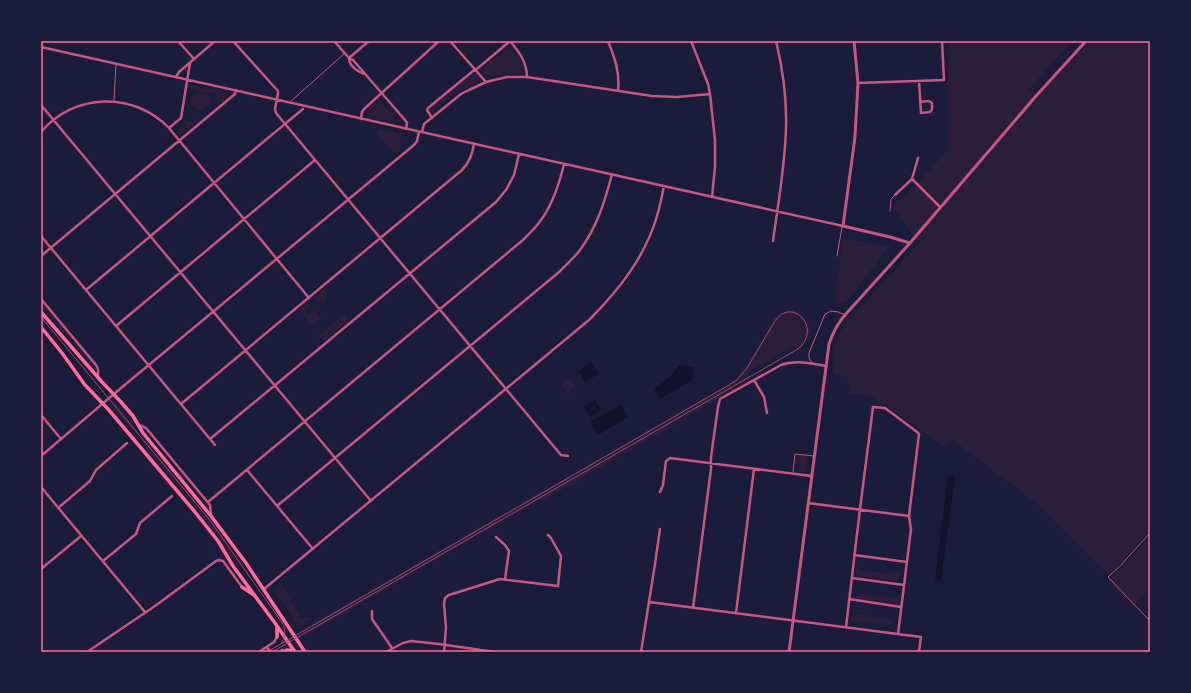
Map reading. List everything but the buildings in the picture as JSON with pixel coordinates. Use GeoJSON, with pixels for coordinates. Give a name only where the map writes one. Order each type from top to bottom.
{"type":"FeatureCollection","features":[{"type":"Feature","properties":{"kind":"main road"},"geometry":{"type":"LineString","coordinates":[[41,312],[133,416],[143,433],[211,516],[246,563],[305,652]]}},
{"type":"Feature","properties":{"kind":"main road"},"geometry":{"type":"LineString","coordinates":[[41,327],[85,385],[108,409],[196,512],[218,541],[294,652]]}},
{"type":"Feature","properties":{"kind":"main road"},"geometry":{"type":"LineString","coordinates":[[242,587],[257,597]]}},
{"type":"Feature","properties":{"kind":"main road"},"geometry":{"type":"LineString","coordinates":[[277,626],[277,637]]}},
{"type":"Feature","properties":{"kind":"main road"},"geometry":{"type":"LineString","coordinates":[[287,650],[294,652]]}},
{"type":"Feature","properties":{"kind":"street"},"geometry":{"type":"LineString","coordinates":[[178,41],[194,59]]}},
{"type":"Feature","properties":{"kind":"street"},"geometry":{"type":"LineString","coordinates":[[176,77],[179,72],[215,41]]}},
{"type":"Feature","properties":{"kind":"street"},"geometry":{"type":"LineString","coordinates":[[233,41],[278,91],[275,109],[285,124],[561,455],[568,456]]}},
{"type":"Feature","properties":{"kind":"street"},"geometry":{"type":"LineString","coordinates":[[334,41],[349,58],[350,63],[356,70],[365,74],[407,122],[406,129]]}},
{"type":"Feature","properties":{"kind":"street"},"geometry":{"type":"LineString","coordinates":[[349,58],[369,41]]}},
{"type":"Feature","properties":{"kind":"street"},"geometry":{"type":"LineString","coordinates":[[361,119],[364,109],[439,41]]}},
{"type":"Feature","properties":{"kind":"street"},"geometry":{"type":"LineString","coordinates":[[450,41],[486,82]]}},
{"type":"Feature","properties":{"kind":"street"},"geometry":{"type":"LineString","coordinates":[[432,118],[426,110],[428,108],[510,41],[523,59],[527,70],[527,77]]}},
{"type":"Feature","properties":{"kind":"street"},"geometry":{"type":"LineString","coordinates":[[608,41],[616,60],[619,80],[618,91]]}},
{"type":"Feature","properties":{"kind":"street"},"geometry":{"type":"LineString","coordinates":[[691,41],[708,84],[710,94],[715,140],[715,167],[712,197]]}},
{"type":"Feature","properties":{"kind":"street"},"geometry":{"type":"LineString","coordinates":[[773,241],[786,128],[784,87],[781,61],[776,41]]}},
{"type":"Feature","properties":{"kind":"street"},"geometry":{"type":"LineString","coordinates":[[843,226],[856,138],[858,83],[854,41]]}},
{"type":"Feature","properties":{"kind":"street"},"geometry":{"type":"LineString","coordinates":[[858,83],[944,80],[942,41]]}},
{"type":"Feature","properties":{"kind":"street"},"geometry":{"type":"LineString","coordinates":[[789,652],[829,344],[833,332],[845,315],[910,243],[1036,96],[1086,41]]}},
{"type":"Feature","properties":{"kind":"street"},"geometry":{"type":"LineString","coordinates":[[41,47],[236,90],[304,108],[422,132],[777,211],[910,243]]}},
{"type":"Feature","properties":{"kind":"street"},"geometry":{"type":"LineString","coordinates":[[169,128],[181,118],[190,63]]}},
{"type":"Feature","properties":{"kind":"street"},"geometry":{"type":"LineString","coordinates":[[422,132],[424,124],[462,94],[486,82],[507,77],[527,77],[652,96],[677,97],[710,94]]}},
{"type":"Feature","properties":{"kind":"street"},"geometry":{"type":"LineString","coordinates":[[919,81],[920,102],[921,113],[930,112],[932,109],[932,103],[929,101],[920,102]]}},
{"type":"Feature","properties":{"kind":"street"},"geometry":{"type":"LineString","coordinates":[[41,256],[235,94],[236,90]]}},
{"type":"Feature","properties":{"kind":"street"},"geometry":{"type":"LineString","coordinates":[[41,132],[53,120],[71,109],[105,101],[128,104],[152,115],[169,128],[309,298]]}},
{"type":"Feature","properties":{"kind":"street"},"geometry":{"type":"LineString","coordinates":[[41,105],[371,501]]}},
{"type":"Feature","properties":{"kind":"street"},"geometry":{"type":"LineString","coordinates":[[86,290],[304,108]]}},
{"type":"Feature","properties":{"kind":"street"},"geometry":{"type":"LineString","coordinates":[[41,456],[414,145],[417,141],[419,132]]}},
{"type":"Feature","properties":{"kind":"street"},"geometry":{"type":"LineString","coordinates":[[181,404],[462,170],[468,164],[474,144]]}},
{"type":"Feature","properties":{"kind":"street"},"geometry":{"type":"LineString","coordinates":[[210,439],[496,202],[506,190],[514,175],[519,154]]}},
{"type":"Feature","properties":{"kind":"street"},"geometry":{"type":"LineString","coordinates":[[895,195],[912,179],[918,158]]}},
{"type":"Feature","properties":{"kind":"street"},"geometry":{"type":"LineString","coordinates":[[116,326],[315,160]]}},
{"type":"Feature","properties":{"kind":"street"},"geometry":{"type":"LineString","coordinates":[[208,502],[523,240],[539,223],[551,205],[559,184],[564,164]]}},
{"type":"Feature","properties":{"kind":"street"},"geometry":{"type":"LineString","coordinates":[[277,506],[558,273],[580,250],[594,227],[605,201],[612,174]]}},
{"type":"Feature","properties":{"kind":"street"},"geometry":{"type":"LineString","coordinates":[[912,179],[940,207]]}},
{"type":"Feature","properties":{"kind":"street"},"geometry":{"type":"LineString","coordinates":[[263,590],[589,320],[625,280],[638,259],[657,216],[664,186]]}},
{"type":"Feature","properties":{"kind":"street"},"geometry":{"type":"LineString","coordinates":[[41,236],[215,445]]}},
{"type":"Feature","properties":{"kind":"street"},"geometry":{"type":"LineString","coordinates":[[41,299],[96,365],[98,369],[98,378]]}},
{"type":"Feature","properties":{"kind":"street"},"geometry":{"type":"LineString","coordinates":[[693,608],[720,399],[788,362],[826,366]]}},
{"type":"Feature","properties":{"kind":"street"},"geometry":{"type":"LineString","coordinates":[[754,380],[764,397],[767,413]]}},
{"type":"Feature","properties":{"kind":"street"},"geometry":{"type":"LineString","coordinates":[[846,627],[873,407],[885,408],[919,434],[909,516],[911,529],[898,634]]}},
{"type":"Feature","properties":{"kind":"street"},"geometry":{"type":"LineString","coordinates":[[41,415],[61,439]]}},
{"type":"Feature","properties":{"kind":"street"},"geometry":{"type":"LineString","coordinates":[[137,424],[146,428],[208,502],[210,505],[211,516]]}},
{"type":"Feature","properties":{"kind":"street"},"geometry":{"type":"LineString","coordinates":[[58,508],[90,481],[96,470],[127,443]]}},
{"type":"Feature","properties":{"kind":"street"},"geometry":{"type":"LineString","coordinates":[[660,492],[663,485],[666,462],[670,458],[812,476]]}},
{"type":"Feature","properties":{"kind":"street"},"geometry":{"type":"LineString","coordinates":[[736,613],[754,469]]}},
{"type":"Feature","properties":{"kind":"street"},"geometry":{"type":"LineString","coordinates":[[247,470],[313,549]]}},
{"type":"Feature","properties":{"kind":"street"},"geometry":{"type":"LineString","coordinates":[[41,487],[145,612]]}},
{"type":"Feature","properties":{"kind":"street"},"geometry":{"type":"LineString","coordinates":[[103,561],[136,534],[140,523],[172,496]]}},
{"type":"Feature","properties":{"kind":"street"},"geometry":{"type":"LineString","coordinates":[[808,503],[909,516]]}},
{"type":"Feature","properties":{"kind":"street"},"geometry":{"type":"LineString","coordinates":[[641,652],[660,529]]}},
{"type":"Feature","properties":{"kind":"street"},"geometry":{"type":"LineString","coordinates":[[444,652],[446,627],[444,604],[449,595],[496,580],[504,579],[558,586],[561,556],[548,535]]}},
{"type":"Feature","properties":{"kind":"street"},"geometry":{"type":"LineString","coordinates":[[41,569],[81,536]]}},
{"type":"Feature","properties":{"kind":"street"},"geometry":{"type":"LineString","coordinates":[[496,537],[505,545],[509,552],[504,579]]}},
{"type":"Feature","properties":{"kind":"street"},"geometry":{"type":"LineString","coordinates":[[854,555],[907,562]]}},
{"type":"Feature","properties":{"kind":"street"},"geometry":{"type":"LineString","coordinates":[[87,652],[219,560],[223,561],[242,587]]}},
{"type":"Feature","properties":{"kind":"street"},"geometry":{"type":"LineString","coordinates":[[852,578],[904,585]]}},
{"type":"Feature","properties":{"kind":"street"},"geometry":{"type":"LineString","coordinates":[[849,599],[901,607]]}},
{"type":"Feature","properties":{"kind":"street"},"geometry":{"type":"LineString","coordinates":[[649,602],[921,637],[919,652]]}},
{"type":"Feature","properties":{"kind":"street"},"geometry":{"type":"LineString","coordinates":[[372,611],[372,619],[392,648]]}},
{"type":"Feature","properties":{"kind":"street"},"geometry":{"type":"LineString","coordinates":[[259,652],[274,642],[277,637]]}},
{"type":"Feature","properties":{"kind":"street"},"geometry":{"type":"LineString","coordinates":[[386,652],[403,643],[411,641],[495,652]]}},
{"type":"Feature","properties":{"kind":"street"},"geometry":{"type":"LineString","coordinates":[[266,647],[270,652]]}},
{"type":"Feature","properties":{"kind":"street"},"geometry":{"type":"LineString","coordinates":[[280,652],[282,650],[287,650]]}},
{"type":"Feature","properties":{"kind":"lane"},"geometry":{"type":"LineString","coordinates":[[289,103],[345,53]]}},
{"type":"Feature","properties":{"kind":"lane"},"geometry":{"type":"LineString","coordinates":[[114,102],[116,64]]}},
{"type":"Feature","properties":{"kind":"lane"},"geometry":{"type":"LineString","coordinates":[[890,211],[891,199],[895,195]]}},
{"type":"Feature","properties":{"kind":"lane"},"geometry":{"type":"LineString","coordinates":[[837,256],[843,226]]}},
{"type":"Feature","properties":{"kind":"lane"},"geometry":{"type":"LineString","coordinates":[[813,364],[809,358],[809,353],[825,314],[830,311],[845,315]]}},
{"type":"Feature","properties":{"kind":"lane"},"geometry":{"type":"LineString","coordinates":[[793,473],[795,454],[814,456]]}},
{"type":"Feature","properties":{"kind":"lane"},"geometry":{"type":"LineString","coordinates":[[1150,533],[1108,577],[1150,621]]}},
{"type":"Feature","properties":{"kind":"shaded area"},"geometry":{"type":"Polygon","coordinates":[[[949,41],[1072,41],[1029,89],[1036,96],[1086,41],[1150,41],[1150,531],[1108,575],[1035,502],[950,438],[947,448],[872,397],[850,393],[847,376],[833,375],[835,343],[843,326],[893,272],[918,242],[892,206],[916,185],[947,151],[949,133],[949,41]]]}},
{"type":"Feature","properties":{"kind":"shaded area"},"geometry":{"type":"Polygon","coordinates":[[[508,48],[514,51],[518,56],[525,69],[524,73],[488,77],[482,68],[508,48]]]}},
{"type":"Feature","properties":{"kind":"shaded area"},"geometry":{"type":"Polygon","coordinates":[[[475,72],[480,77],[479,82],[456,93],[432,114],[429,112],[430,108],[475,72]]]}},
{"type":"Feature","properties":{"kind":"shaded area"},"geometry":{"type":"Polygon","coordinates":[[[189,84],[226,92],[227,96],[217,104],[217,94],[193,90],[189,84]]]}},
{"type":"Feature","properties":{"kind":"shaded area"},"geometry":{"type":"Polygon","coordinates":[[[198,93],[208,94],[211,103],[208,106],[196,109],[191,103],[191,96],[198,93]]]}},
{"type":"Feature","properties":{"kind":"shaded area"},"geometry":{"type":"Polygon","coordinates":[[[380,99],[395,115],[391,118],[393,120],[392,122],[367,117],[367,111],[380,99]]]}},
{"type":"Feature","properties":{"kind":"shaded area"},"geometry":{"type":"Polygon","coordinates":[[[198,118],[199,120],[182,134],[178,132],[181,125],[182,128],[185,129],[186,125],[183,122],[184,121],[192,122],[198,118]]]}},
{"type":"Feature","properties":{"kind":"shaded area"},"geometry":{"type":"Polygon","coordinates":[[[380,129],[401,134],[400,150],[395,154],[376,132],[380,129]]]}},
{"type":"Feature","properties":{"kind":"shaded area"},"geometry":{"type":"Polygon","coordinates":[[[843,238],[889,247],[845,303],[835,303],[843,238]]]}},
{"type":"Feature","properties":{"kind":"shaded area"},"geometry":{"type":"Polygon","coordinates":[[[323,290],[327,295],[323,303],[319,303],[314,297],[323,290]]]}},
{"type":"Feature","properties":{"kind":"shaded area"},"geometry":{"type":"Polygon","coordinates":[[[41,302],[93,364],[97,372],[41,307],[41,302]]]}},
{"type":"Feature","properties":{"kind":"shaded area"},"geometry":{"type":"Polygon","coordinates":[[[307,302],[310,306],[305,310],[308,314],[313,310],[321,318],[312,325],[299,309],[307,302]]]}},
{"type":"Feature","properties":{"kind":"shaded area"},"geometry":{"type":"Polygon","coordinates":[[[788,310],[793,310],[800,313],[808,322],[811,330],[804,346],[797,351],[794,346],[747,373],[751,380],[542,501],[541,499],[305,636],[301,630],[729,384],[744,369],[776,316],[788,310]]]}},
{"type":"Feature","properties":{"kind":"shaded area"},"geometry":{"type":"Polygon","coordinates":[[[344,314],[349,321],[323,342],[318,336],[344,314]]]}},
{"type":"Feature","properties":{"kind":"shaded area"},"geometry":{"type":"Polygon","coordinates":[[[591,362],[599,374],[585,381],[579,372],[591,362]]]}},
{"type":"Feature","properties":{"kind":"shaded area"},"geometry":{"type":"Polygon","coordinates":[[[679,365],[694,368],[692,380],[660,399],[654,389],[671,376],[679,365]]]}},
{"type":"Feature","properties":{"kind":"shaded area"},"geometry":{"type":"Polygon","coordinates":[[[569,378],[576,385],[568,393],[561,386],[569,378]]]}},
{"type":"Feature","properties":{"kind":"shaded area"},"geometry":{"type":"Polygon","coordinates":[[[595,400],[601,410],[590,417],[584,406],[595,400]]]}},
{"type":"Feature","properties":{"kind":"shaded area"},"geometry":{"type":"Polygon","coordinates":[[[116,403],[200,507],[244,564],[244,567],[237,567],[205,520],[155,459],[154,460],[144,449],[145,447],[120,415],[118,416],[110,407],[116,403]]]}},
{"type":"Feature","properties":{"kind":"shaded area"},"geometry":{"type":"Polygon","coordinates":[[[621,405],[628,417],[598,435],[590,422],[621,405]]]}},
{"type":"Feature","properties":{"kind":"shaded area"},"geometry":{"type":"Polygon","coordinates":[[[146,433],[209,507],[208,508],[146,433]]]}},
{"type":"Feature","properties":{"kind":"shaded area"},"geometry":{"type":"Polygon","coordinates":[[[799,455],[808,456],[806,473],[796,472],[796,469],[799,469],[799,465],[795,464],[796,458],[799,455]]]}},
{"type":"Feature","properties":{"kind":"shaded area"},"geometry":{"type":"Polygon","coordinates":[[[146,457],[171,484],[194,513],[205,528],[235,573],[234,574],[220,557],[218,548],[192,514],[145,458],[146,457]]]}},
{"type":"Feature","properties":{"kind":"shaded area"},"geometry":{"type":"Polygon","coordinates":[[[952,475],[955,477],[941,580],[938,581],[935,580],[948,476],[952,475]]]}},
{"type":"Feature","properties":{"kind":"shaded area"},"geometry":{"type":"Polygon","coordinates":[[[1150,537],[1150,588],[1133,606],[1108,580],[1123,567],[1150,537]]]}},
{"type":"Feature","properties":{"kind":"shaded area"},"geometry":{"type":"Polygon","coordinates":[[[856,566],[859,567],[859,570],[897,574],[897,572],[899,572],[898,581],[855,576],[856,566]]]}},
{"type":"Feature","properties":{"kind":"shaded area"},"geometry":{"type":"Polygon","coordinates":[[[281,583],[301,618],[313,618],[299,627],[275,592],[276,587],[281,583]]]}},
{"type":"Feature","properties":{"kind":"shaded area"},"geometry":{"type":"Polygon","coordinates":[[[857,593],[897,598],[898,595],[900,595],[899,604],[856,599],[857,593]]]}},
{"type":"Feature","properties":{"kind":"shaded area"},"geometry":{"type":"Polygon","coordinates":[[[853,614],[893,619],[892,626],[852,621],[853,614]]]}},
{"type":"Feature","properties":{"kind":"tram line"},"geometry":{"type":"LineString","coordinates":[[267,652],[737,380],[747,368],[775,321],[782,314],[789,312],[796,313],[806,324],[807,332],[805,341],[798,349],[272,652]]}},
{"type":"Feature","properties":{"kind":"tram line"},"geometry":{"type":"LineString","coordinates":[[41,317],[209,519],[283,624],[285,634],[281,644]]}}]}
